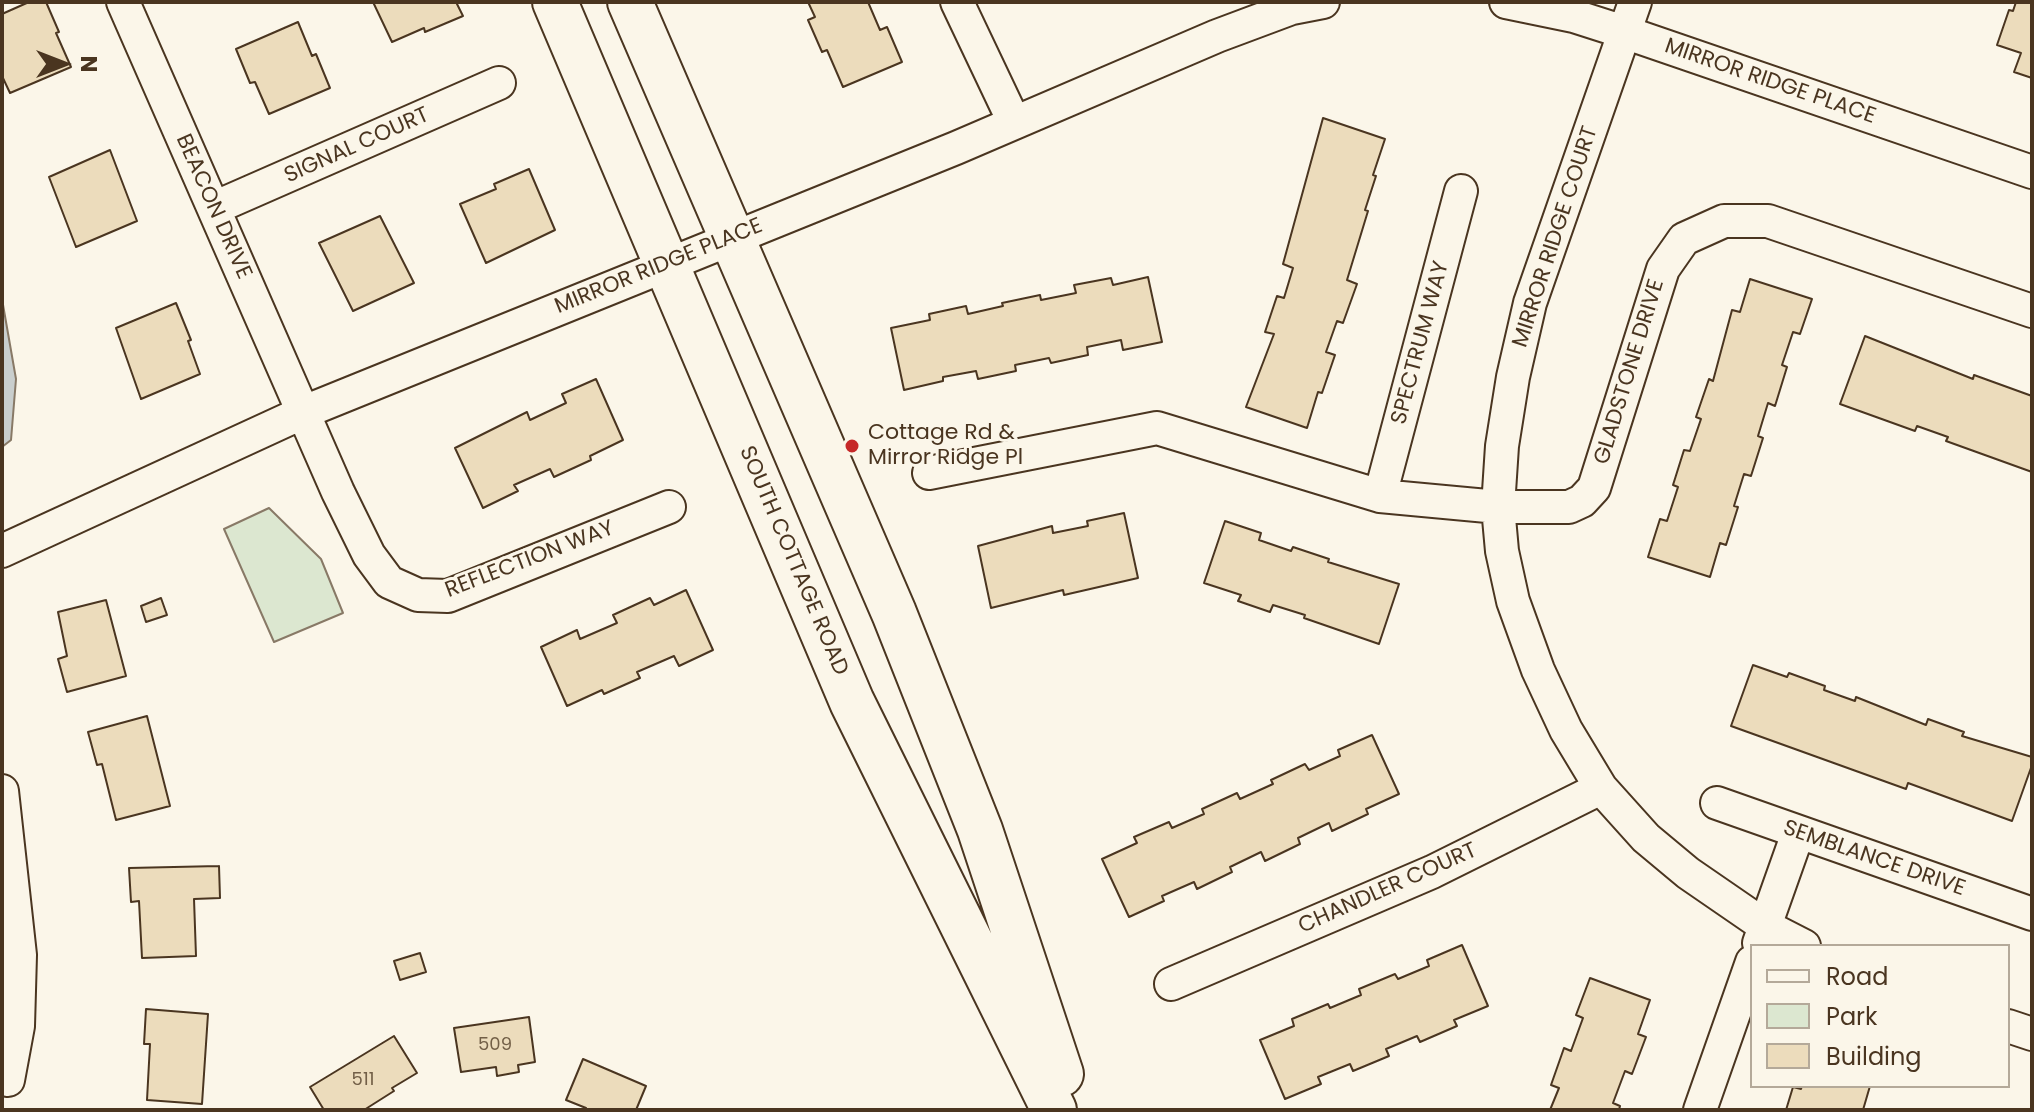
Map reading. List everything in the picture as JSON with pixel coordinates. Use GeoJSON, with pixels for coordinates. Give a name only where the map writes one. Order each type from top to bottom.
{"type":"FeatureCollection","features":[{"type":"Feature","properties":{"kind":"street","name":"BEACON DRIVE"},"geometry":{"type":"LineString","coordinates":[[123,2],[304,412]]}},
{"type":"Feature","properties":{"kind":"street","name":"SOUTH COTTAGE ROAD"},"geometry":{"type":"LineString","coordinates":[[555,2],[852,702],[1054,1110]]}},
{"type":"Feature","properties":{"kind":"street"},"geometry":{"type":"LineString","coordinates":[[630,2],[894,613],[980,830],[1073,1110]]}},
{"type":"Feature","properties":{"kind":"street"},"geometry":{"type":"LineString","coordinates":[[957,2],[1014,122]]}},
{"type":"Feature","properties":{"kind":"street","name":"MIRROR RIDGE PLACE"},"geometry":{"type":"LineString","coordinates":[[2,551],[304,412],[1217,36],[1292,8],[1323,2]]}},
{"type":"Feature","properties":{"kind":"street","name":"MIRROR RIDGE PLACE"},"geometry":{"type":"LineString","coordinates":[[1506,2],[1574,16],[1624,32],[2032,172]]}},
{"type":"Feature","properties":{"kind":"street","name":"MIRROR RIDGE COURT"},"geometry":{"type":"LineString","coordinates":[[1635,2],[1530,303],[1513,377],[1502,446],[1498,507],[1502,551],[1513,601],[1538,670],[1566,730],[1601,788],[1646,838],[1761,936],[1795,944]]}},
{"type":"Feature","properties":{"kind":"street","name":"SIGNAL COURT"},"geometry":{"type":"LineString","coordinates":[[214,208],[499,83]]}},
{"type":"Feature","properties":{"kind":"street","name":"SPECTRUM WAY"},"geometry":{"type":"LineString","coordinates":[[1380,496],[1461,191]]}},
{"type":"Feature","properties":{"kind":"street","name":"GLADSTONE DRIVE"},"geometry":{"type":"LineString","coordinates":[[1498,507],[1569,507],[1582,501],[1594,488],[1663,269],[1684,239],[1724,221],[1768,221],[2032,311]]}},
{"type":"Feature","properties":{"kind":"street","name":"REFLECTION WAY"},"geometry":{"type":"LineString","coordinates":[[304,412],[369,555],[389,582],[418,595],[448,596],[669,507]]}},
{"type":"Feature","properties":{"kind":"street"},"geometry":{"type":"LineString","coordinates":[[929,473],[1157,428],[1380,496],[1498,507]]}},
{"type":"Feature","properties":{"kind":"street","name":"CHANDLER COURT"},"geometry":{"type":"LineString","coordinates":[[1171,984],[1432,872],[1601,788]]}},
{"type":"Feature","properties":{"kind":"street"},"geometry":{"type":"LineString","coordinates":[[2,791],[20,955],[18,1026],[8,1080]]}},
{"type":"Feature","properties":{"kind":"street","name":"SEMBLANCE DRIVE"},"geometry":{"type":"LineString","coordinates":[[1717,803],[2032,914]]}},
{"type":"Feature","properties":{"kind":"street"},"geometry":{"type":"LineString","coordinates":[[1761,936],[1798,833]]}},
{"type":"Feature","properties":{"kind":"street"},"geometry":{"type":"LineString","coordinates":[[1700,1110],[1750,968]]}},
{"type":"Feature","properties":{"kind":"street"},"geometry":{"type":"LineString","coordinates":[[2010,1027],[2032,1034]]}},
{"type":"Feature","properties":{"kind":"green space"},"geometry":{"type":"Polygon","coordinates":[[[269,508],[321,559],[343,613],[274,642],[224,529],[269,508]]]}},
{"type":"Feature","properties":{"kind":"shaded area"},"geometry":{"type":"Polygon","coordinates":[[[2,299],[16,379],[11,440],[2,447],[2,299]]]}},
{"type":"Feature","properties":{"kind":"building"},"geometry":{"type":"Polygon","coordinates":[[[29,2],[46,2],[71,67],[10,93],[2,76],[2,14],[29,2]]]}},
{"type":"Feature","properties":{"kind":"building"},"geometry":{"type":"Polygon","coordinates":[[[373,2],[456,2],[463,16],[392,42],[373,2]]]}},
{"type":"Feature","properties":{"kind":"building"},"geometry":{"type":"Polygon","coordinates":[[[808,2],[868,2],[880,30],[887,27],[902,62],[843,87],[827,50],[822,52],[808,20],[815,17],[808,2]]]}},
{"type":"Feature","properties":{"kind":"building"},"geometry":{"type":"Polygon","coordinates":[[[2016,2],[2032,2],[2032,78],[2014,72],[2021,53],[1997,45],[2009,10],[2013,11],[2016,2]]]}},
{"type":"Feature","properties":{"kind":"building"},"geometry":{"type":"Polygon","coordinates":[[[298,22],[330,88],[269,114],[255,82],[250,83],[236,49],[298,22]]]}},
{"type":"Feature","properties":{"kind":"building"},"geometry":{"type":"Polygon","coordinates":[[[1323,118],[1385,139],[1347,280],[1357,284],[1343,323],[1337,321],[1326,352],[1335,355],[1322,393],[1318,392],[1307,428],[1246,407],[1274,334],[1265,332],[1277,296],[1284,298],[1293,268],[1283,264],[1323,118]]]}},
{"type":"Feature","properties":{"kind":"building"},"geometry":{"type":"Polygon","coordinates":[[[110,150],[137,221],[76,247],[49,177],[110,150]]]}},
{"type":"Feature","properties":{"kind":"building"},"geometry":{"type":"Polygon","coordinates":[[[529,169],[555,230],[486,263],[460,204],[496,189],[494,184],[529,169]]]}},
{"type":"Feature","properties":{"kind":"building"},"geometry":{"type":"Polygon","coordinates":[[[380,216],[414,283],[353,311],[319,243],[380,216]]]}},
{"type":"Feature","properties":{"kind":"building"},"geometry":{"type":"Polygon","coordinates":[[[1148,277],[1162,342],[1123,350],[1121,340],[1087,347],[1088,355],[1051,363],[1049,358],[1015,365],[1016,371],[978,379],[976,371],[943,377],[943,381],[904,390],[891,328],[930,320],[929,314],[966,306],[968,314],[1040,295],[1041,300],[1076,293],[1074,285],[1111,278],[1113,285],[1148,277]]]}},
{"type":"Feature","properties":{"kind":"building"},"geometry":{"type":"Polygon","coordinates":[[[1750,279],[1812,299],[1800,334],[1793,332],[1782,365],[1787,367],[1775,406],[1768,403],[1758,436],[1763,438],[1751,476],[1744,474],[1726,545],[1720,543],[1710,577],[1648,557],[1660,519],[1667,521],[1678,487],[1673,485],[1684,450],[1690,451],[1701,419],[1696,417],[1709,379],[1713,381],[1732,310],[1740,312],[1750,279]]]}},
{"type":"Feature","properties":{"kind":"building"},"geometry":{"type":"Polygon","coordinates":[[[176,303],[200,374],[141,399],[116,328],[176,303]]]}},
{"type":"Feature","properties":{"kind":"building"},"geometry":{"type":"Polygon","coordinates":[[[1865,336],[1973,379],[1974,375],[2032,396],[2032,472],[1946,441],[1948,437],[1917,426],[1915,431],[1840,404],[1865,336]]]}},
{"type":"Feature","properties":{"kind":"building"},"geometry":{"type":"Polygon","coordinates":[[[596,379],[623,440],[590,456],[591,460],[554,477],[550,469],[514,485],[518,491],[483,508],[455,448],[527,412],[530,420],[566,403],[562,394],[596,379]]]}},
{"type":"Feature","properties":{"kind":"building"},"geometry":{"type":"Polygon","coordinates":[[[1124,513],[1138,578],[1064,595],[1063,590],[991,608],[978,546],[1052,526],[1053,533],[1088,526],[1087,521],[1124,513]]]}},
{"type":"Feature","properties":{"kind":"building"},"geometry":{"type":"Polygon","coordinates":[[[1225,521],[1261,533],[1259,540],[1291,551],[1293,547],[1329,559],[1328,562],[1399,584],[1379,644],[1273,605],[1270,612],[1238,601],[1241,595],[1204,583],[1225,521]]]}},
{"type":"Feature","properties":{"kind":"building"},"geometry":{"type":"Polygon","coordinates":[[[686,590],[713,650],[679,666],[674,656],[637,672],[640,678],[604,694],[602,690],[567,706],[541,647],[577,630],[580,639],[617,623],[613,615],[650,598],[654,605],[686,590]]]}},
{"type":"Feature","properties":{"kind":"building"},"geometry":{"type":"Polygon","coordinates":[[[161,598],[167,615],[146,622],[141,606],[161,598]]]}},
{"type":"Feature","properties":{"kind":"building"},"geometry":{"type":"Polygon","coordinates":[[[106,600],[126,676],[67,692],[58,659],[67,656],[58,612],[106,600]]]}},
{"type":"Feature","properties":{"kind":"building"},"geometry":{"type":"Polygon","coordinates":[[[1753,665],[1787,677],[1789,673],[1855,701],[1856,697],[1926,725],[1928,719],[1964,732],[1962,736],[2032,757],[2012,821],[1908,783],[1906,789],[1731,726],[1753,665]]]}},
{"type":"Feature","properties":{"kind":"building"},"geometry":{"type":"Polygon","coordinates":[[[147,716],[170,806],[116,820],[102,764],[97,765],[88,732],[147,716]]]}},
{"type":"Feature","properties":{"kind":"building"},"geometry":{"type":"Polygon","coordinates":[[[1372,735],[1399,794],[1366,809],[1368,814],[1332,831],[1329,823],[1298,838],[1300,844],[1265,861],[1261,852],[1230,867],[1232,872],[1197,889],[1194,882],[1162,896],[1164,901],[1129,917],[1102,859],[1137,843],[1134,837],[1169,822],[1172,828],[1204,814],[1202,809],[1237,793],[1240,799],[1273,784],[1271,780],[1305,764],[1309,770],[1340,756],[1338,750],[1372,735]]]}},
{"type":"Feature","properties":{"kind":"building"},"geometry":{"type":"Polygon","coordinates":[[[219,866],[220,898],[194,899],[196,956],[142,958],[139,901],[131,902],[129,868],[219,866]]]}},
{"type":"Feature","properties":{"kind":"building"},"geometry":{"type":"Polygon","coordinates":[[[1462,945],[1488,1006],[1454,1020],[1457,1026],[1420,1042],[1417,1036],[1386,1049],[1389,1056],[1353,1071],[1350,1064],[1318,1077],[1321,1084],[1285,1099],[1260,1040],[1294,1026],[1292,1019],[1361,995],[1359,989],[1395,974],[1398,979],[1429,966],[1427,960],[1462,945]]]}},
{"type":"Feature","properties":{"kind":"building"},"geometry":{"type":"Polygon","coordinates":[[[420,953],[426,972],[400,980],[394,961],[420,953]]]}},
{"type":"Feature","properties":{"kind":"building"},"geometry":{"type":"Polygon","coordinates":[[[1590,978],[1650,1000],[1638,1034],[1646,1037],[1632,1074],[1625,1071],[1613,1103],[1620,1106],[1619,1110],[1550,1110],[1559,1088],[1551,1085],[1564,1048],[1571,1051],[1583,1018],[1576,1015],[1590,978]]]}},
{"type":"Feature","properties":{"kind":"building"},"geometry":{"type":"Polygon","coordinates":[[[146,1009],[208,1014],[202,1104],[147,1100],[150,1044],[144,1044],[146,1009]]]}},
{"type":"Feature","properties":{"kind":"building"},"geometry":{"type":"Polygon","coordinates":[[[529,1017],[535,1062],[518,1065],[519,1072],[497,1076],[496,1067],[461,1072],[454,1028],[529,1017]]]}},
{"type":"Feature","properties":{"kind":"building"},"geometry":{"type":"Polygon","coordinates":[[[394,1036],[417,1073],[364,1110],[324,1110],[310,1087],[394,1036]]]}},
{"type":"Feature","properties":{"kind":"building"},"geometry":{"type":"Polygon","coordinates":[[[583,1059],[646,1086],[636,1110],[585,1110],[566,1100],[583,1059]]]}},
{"type":"Feature","properties":{"kind":"building"},"geometry":{"type":"Polygon","coordinates":[[[1793,1088],[1869,1088],[1863,1110],[1786,1110],[1793,1088]]]}},
{"type":"Feature","properties":{"kind":"place","name":"Cottage Rd & Mirror Ridge Pl"},"geometry":{"type":"Point","coordinates":[852,446]}}]}
